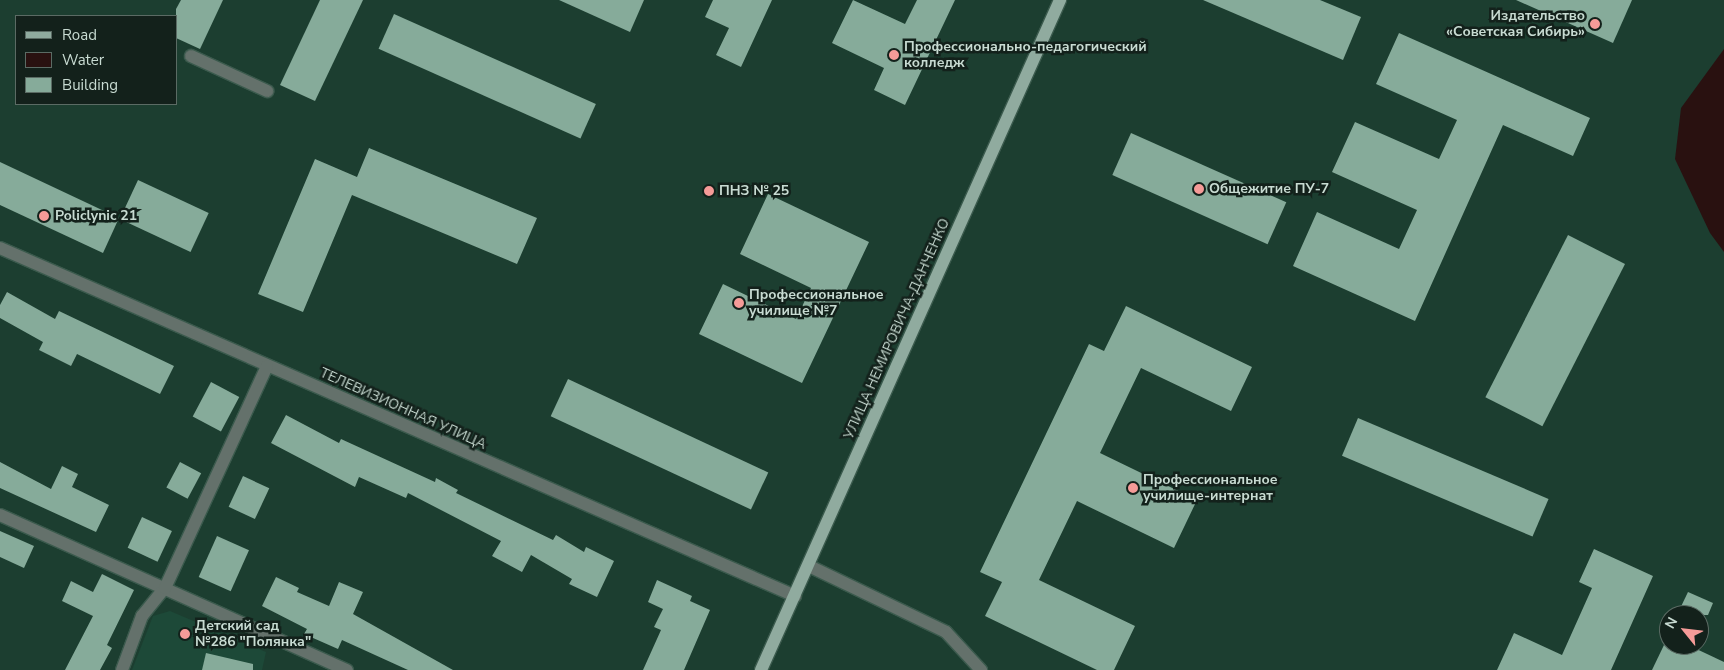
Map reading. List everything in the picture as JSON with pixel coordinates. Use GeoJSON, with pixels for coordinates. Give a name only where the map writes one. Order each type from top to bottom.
{"type":"FeatureCollection","features":[{"type":"Feature","properties":{"kind":"main road","name":"УЛИЦА НЕМИРОВИЧА-ДАНЧЕНКО"},"geometry":{"type":"LineString","coordinates":[[761,670],[1060,0]]}},
{"type":"Feature","properties":{"kind":"street"},"geometry":{"type":"LineString","coordinates":[[192,56],[267,91]]}},
{"type":"Feature","properties":{"kind":"street","name":"ТЕЛЕВИЗИОННАЯ УЛИЦА"},"geometry":{"type":"LineString","coordinates":[[0,248],[795,596]]}},
{"type":"Feature","properties":{"kind":"street"},"geometry":{"type":"LineString","coordinates":[[122,670],[142,616],[164,588],[266,366]]}},
{"type":"Feature","properties":{"kind":"street"},"geometry":{"type":"LineString","coordinates":[[0,514],[347,670]]}},
{"type":"Feature","properties":{"kind":"street"},"geometry":{"type":"LineString","coordinates":[[808,566],[946,632],[980,670]]}},
{"type":"Feature","properties":{"kind":"shaded area","name":"Детский сад №286 \"Полянка\""},"geometry":{"type":"Polygon","coordinates":[[[170,611],[266,652],[262,670],[132,670],[153,616],[170,611]]]}},
{"type":"Feature","properties":{"kind":"water"},"geometry":{"type":"Polygon","coordinates":[[[1724,49],[1724,252],[1710,233],[1675,159],[1681,108],[1724,49]]]}},
{"type":"Feature","properties":{"kind":"building"},"geometry":{"type":"Polygon","coordinates":[[[181,0],[223,0],[200,49],[178,39],[178,15],[176,15],[176,9],[181,0]]]}},
{"type":"Feature","properties":{"kind":"building"},"geometry":{"type":"Polygon","coordinates":[[[320,0],[363,0],[315,101],[280,85],[320,0]]]}},
{"type":"Feature","properties":{"kind":"building"},"geometry":{"type":"Polygon","coordinates":[[[559,0],[644,0],[630,32],[559,0]]]}},
{"type":"Feature","properties":{"kind":"building"},"geometry":{"type":"Polygon","coordinates":[[[713,0],[772,0],[741,67],[716,55],[729,28],[705,17],[713,0]]]}},
{"type":"Feature","properties":{"kind":"building","name":"Профессионально-педагогический колледж"},"geometry":{"type":"Polygon","coordinates":[[[853,0],[905,24],[917,0],[955,0],[905,105],[874,90],[884,68],[832,43],[853,0]]]}},
{"type":"Feature","properties":{"kind":"building"},"geometry":{"type":"Polygon","coordinates":[[[1203,0],[1320,0],[1361,17],[1343,60],[1203,0]]]}},
{"type":"Feature","properties":{"kind":"building","name":"Издательство «Советская Сибирь»"},"geometry":{"type":"Polygon","coordinates":[[[1516,0],[1632,0],[1613,43],[1516,0]]]}},
{"type":"Feature","properties":{"kind":"building"},"geometry":{"type":"Polygon","coordinates":[[[394,14],[596,104],[580,139],[379,49],[394,14]]]}},
{"type":"Feature","properties":{"kind":"building"},"geometry":{"type":"Polygon","coordinates":[[[1399,33],[1590,118],[1573,156],[1503,125],[1415,321],[1293,266],[1317,212],[1399,249],[1417,210],[1332,172],[1355,122],[1439,159],[1457,120],[1376,84],[1399,33]]]}},
{"type":"Feature","properties":{"kind":"building","name":"Общежитие ПУ-7"},"geometry":{"type":"Polygon","coordinates":[[[1131,133],[1286,202],[1268,244],[1112,175],[1131,133]]]}},
{"type":"Feature","properties":{"kind":"building"},"geometry":{"type":"Polygon","coordinates":[[[369,148],[537,218],[517,264],[352,195],[303,312],[258,294],[315,159],[357,177],[369,148]]]}},
{"type":"Feature","properties":{"kind":"building"},"geometry":{"type":"Polygon","coordinates":[[[0,162],[119,218],[103,253],[0,205],[0,162]]]}},
{"type":"Feature","properties":{"kind":"building"},"geometry":{"type":"Polygon","coordinates":[[[138,180],[209,213],[191,252],[120,219],[138,180]]]}},
{"type":"Feature","properties":{"kind":"building","name":"Профессиональное училище №7"},"geometry":{"type":"Polygon","coordinates":[[[768,194],[869,242],[802,383],[699,334],[723,284],[796,319],[811,288],[740,254],[768,194]]]}},
{"type":"Feature","properties":{"kind":"building"},"geometry":{"type":"Polygon","coordinates":[[[1568,235],[1625,264],[1542,426],[1485,397],[1568,235]]]}},
{"type":"Feature","properties":{"kind":"building"},"geometry":{"type":"Polygon","coordinates":[[[7,292],[55,319],[59,311],[174,366],[160,394],[77,354],[71,366],[39,350],[43,342],[0,318],[0,305],[7,292]]]}},
{"type":"Feature","properties":{"kind":"building","name":"Профессиональное училище-интернат"},"geometry":{"type":"Polygon","coordinates":[[[1126,306],[1252,367],[1231,411],[1141,368],[1100,453],[1197,500],[1174,548],[1077,501],[1039,580],[1135,626],[1114,670],[1097,670],[985,616],[1002,582],[980,572],[1089,344],[1104,351],[1126,306]]]}},
{"type":"Feature","properties":{"kind":"building"},"geometry":{"type":"Polygon","coordinates":[[[568,379],[768,472],[751,510],[551,416],[568,379]]]}},
{"type":"Feature","properties":{"kind":"building"},"geometry":{"type":"Polygon","coordinates":[[[211,382],[239,397],[221,431],[193,416],[211,382]]]}},
{"type":"Feature","properties":{"kind":"building"},"geometry":{"type":"Polygon","coordinates":[[[286,415],[339,443],[341,439],[435,482],[436,478],[458,490],[456,493],[553,540],[556,535],[584,552],[586,547],[614,561],[597,597],[569,584],[572,579],[531,555],[522,572],[492,556],[501,541],[408,493],[406,498],[359,477],[355,487],[271,443],[286,415]]]}},
{"type":"Feature","properties":{"kind":"building"},"geometry":{"type":"Polygon","coordinates":[[[1358,418],[1549,499],[1533,537],[1342,456],[1358,418]]]}},
{"type":"Feature","properties":{"kind":"building"},"geometry":{"type":"Polygon","coordinates":[[[0,462],[51,489],[62,466],[78,474],[72,487],[109,505],[96,532],[0,488],[0,462]]]}},
{"type":"Feature","properties":{"kind":"building"},"geometry":{"type":"Polygon","coordinates":[[[180,462],[201,473],[188,499],[166,488],[180,462]]]}},
{"type":"Feature","properties":{"kind":"building"},"geometry":{"type":"Polygon","coordinates":[[[243,476],[269,488],[255,519],[229,507],[243,476]]]}},
{"type":"Feature","properties":{"kind":"building"},"geometry":{"type":"Polygon","coordinates":[[[142,517],[172,531],[158,562],[128,548],[142,517]]]}},
{"type":"Feature","properties":{"kind":"building"},"geometry":{"type":"Polygon","coordinates":[[[0,531],[34,546],[24,568],[0,557],[0,531]]]}},
{"type":"Feature","properties":{"kind":"building"},"geometry":{"type":"Polygon","coordinates":[[[217,536],[249,550],[231,591],[199,577],[217,536]]]}},
{"type":"Feature","properties":{"kind":"building"},"geometry":{"type":"Polygon","coordinates":[[[1594,549],[1653,576],[1611,670],[1497,670],[1514,633],[1562,655],[1592,588],[1579,582],[1594,549]]]}},
{"type":"Feature","properties":{"kind":"building"},"geometry":{"type":"Polygon","coordinates":[[[102,574],[134,590],[107,645],[112,648],[100,670],[65,670],[93,616],[62,601],[71,581],[93,592],[102,574]]]}},
{"type":"Feature","properties":{"kind":"building"},"geometry":{"type":"Polygon","coordinates":[[[276,577],[299,588],[297,592],[329,606],[339,582],[363,592],[353,614],[453,670],[408,670],[342,640],[338,649],[304,634],[307,629],[262,606],[276,577]]]}},
{"type":"Feature","properties":{"kind":"building"},"geometry":{"type":"Polygon","coordinates":[[[657,580],[692,596],[690,601],[710,610],[684,670],[643,670],[661,630],[654,627],[663,609],[648,602],[657,580]]]}},
{"type":"Feature","properties":{"kind":"building"},"geometry":{"type":"Polygon","coordinates":[[[1688,592],[1713,603],[1709,613],[1709,605],[1682,605],[1688,592]]]}},
{"type":"Feature","properties":{"kind":"building"},"geometry":{"type":"Polygon","coordinates":[[[206,653],[253,664],[253,670],[202,670],[206,653]]]}},
{"type":"Feature","properties":{"kind":"building"},"geometry":{"type":"Polygon","coordinates":[[[1659,655],[1709,655],[1724,662],[1724,670],[1652,670],[1659,655]]]}},
{"type":"Feature","properties":{"kind":"place","name":"Издательство «Советская Сибирь»"},"geometry":{"type":"Point","coordinates":[1595,24]}},
{"type":"Feature","properties":{"kind":"place","name":"Профессионально-педагогический колледж"},"geometry":{"type":"Point","coordinates":[894,55]}},
{"type":"Feature","properties":{"kind":"place","name":"Общежитие ПУ-7"},"geometry":{"type":"Point","coordinates":[1199,189]}},
{"type":"Feature","properties":{"kind":"place","name":"ПНЗ № 25"},"geometry":{"type":"Point","coordinates":[709,191]}},
{"type":"Feature","properties":{"kind":"place","name":"Policlynic 21"},"geometry":{"type":"Point","coordinates":[44,216]}},
{"type":"Feature","properties":{"kind":"place","name":"Профессиональное училище №7"},"geometry":{"type":"Point","coordinates":[739,303]}},
{"type":"Feature","properties":{"kind":"place","name":"Профессиональное училище-интернат"},"geometry":{"type":"Point","coordinates":[1133,488]}},
{"type":"Feature","properties":{"kind":"place","name":"Детский сад №286 \"Полянка\""},"geometry":{"type":"Point","coordinates":[185,634]}}]}
